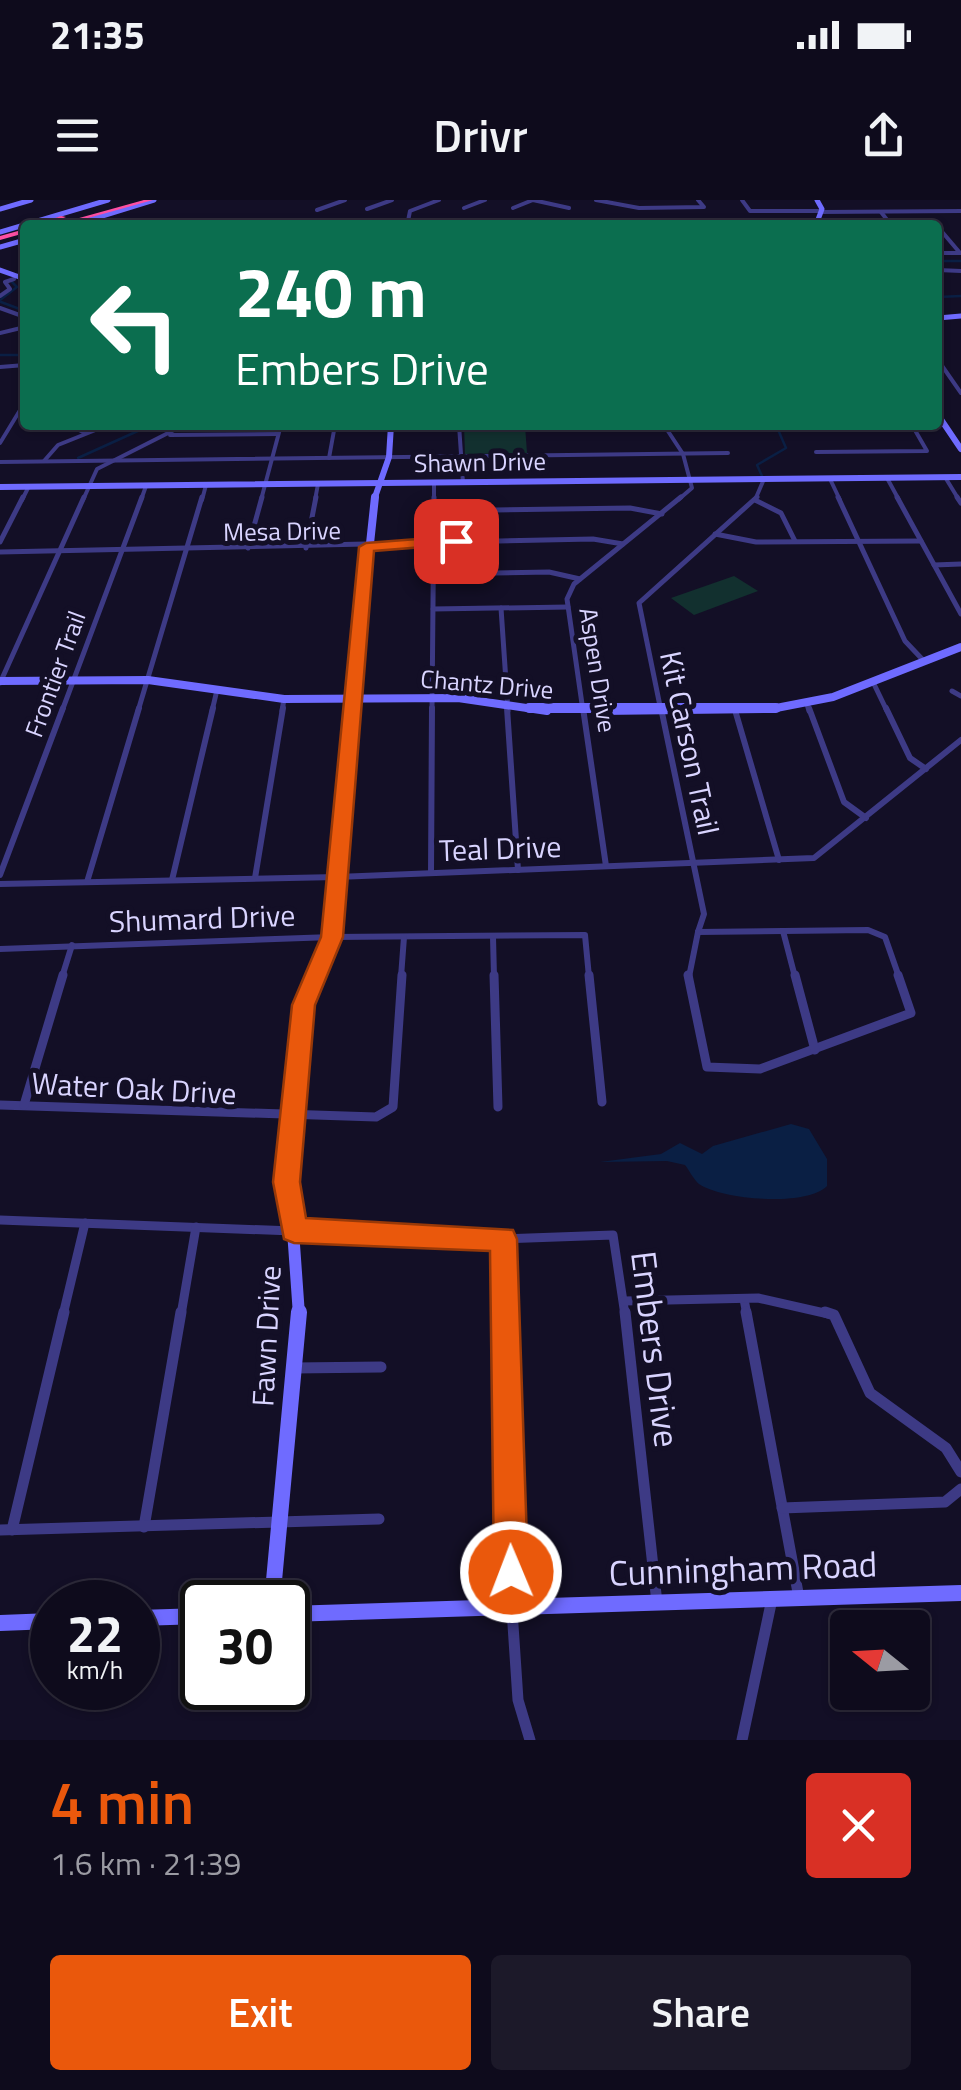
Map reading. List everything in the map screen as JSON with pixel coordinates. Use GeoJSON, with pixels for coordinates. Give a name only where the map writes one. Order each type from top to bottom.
{"type":"FeatureCollection","features":[{"type":"Feature","properties":{"kind":"highway"},"geometry":{"type":"LineString","coordinates":[[52,220],[116,200]]}},
{"type":"Feature","properties":{"kind":"highway"},"geometry":{"type":"LineString","coordinates":[[53,220],[125,200]]}},
{"type":"Feature","properties":{"kind":"highway"},"geometry":{"type":"LineString","coordinates":[[72,220],[137,200]]}},
{"type":"Feature","properties":{"kind":"highway"},"geometry":{"type":"LineString","coordinates":[[75,220],[152,200]]}},
{"type":"Feature","properties":{"kind":"street"},"geometry":{"type":"LineString","coordinates":[[0,209],[31,200]]}},
{"type":"Feature","properties":{"kind":"street"},"geometry":{"type":"LineString","coordinates":[[51,220],[108,200]]}},
{"type":"Feature","properties":{"kind":"street"},"geometry":{"type":"LineString","coordinates":[[90,220],[152,200]]}},
{"type":"Feature","properties":{"kind":"street"},"geometry":{"type":"LineString","coordinates":[[318,210],[346,200]]}},
{"type":"Feature","properties":{"kind":"street"},"geometry":{"type":"LineString","coordinates":[[366,210],[392,200]]}},
{"type":"Feature","properties":{"kind":"street"},"geometry":{"type":"LineString","coordinates":[[408,220],[410,211],[438,200]]}},
{"type":"Feature","properties":{"kind":"street"},"geometry":{"type":"LineString","coordinates":[[464,208],[486,200]]}},
{"type":"Feature","properties":{"kind":"street"},"geometry":{"type":"LineString","coordinates":[[512,208],[533,200],[569,208]]}},
{"type":"Feature","properties":{"kind":"street"},"geometry":{"type":"LineString","coordinates":[[596,200],[664,208],[704,207],[698,200]]}},
{"type":"Feature","properties":{"kind":"street"},"geometry":{"type":"LineString","coordinates":[[652,200],[664,208]]}},
{"type":"Feature","properties":{"kind":"street"},"geometry":{"type":"LineString","coordinates":[[742,200],[750,212],[961,211]]}},
{"type":"Feature","properties":{"kind":"street"},"geometry":{"type":"LineString","coordinates":[[817,200],[821,212],[818,220]]}},
{"type":"Feature","properties":{"kind":"street"},"geometry":{"type":"LineString","coordinates":[[844,220],[847,212]]}},
{"type":"Feature","properties":{"kind":"street"},"geometry":{"type":"LineString","coordinates":[[880,212],[887,220]]}},
{"type":"Feature","properties":{"kind":"street"},"geometry":{"type":"LineString","coordinates":[[924,212],[931,220]]}},
{"type":"Feature","properties":{"kind":"street"},"geometry":{"type":"LineString","coordinates":[[942,232],[961,253]]}},
{"type":"Feature","properties":{"kind":"street"},"geometry":{"type":"LineString","coordinates":[[0,272],[20,280]]}},
{"type":"Feature","properties":{"kind":"street"},"geometry":{"type":"LineString","coordinates":[[0,296],[10,288],[5,282],[14,278]]}},
{"type":"Feature","properties":{"kind":"street"},"geometry":{"type":"LineString","coordinates":[[0,308],[20,315]]}},
{"type":"Feature","properties":{"kind":"street"},"geometry":{"type":"LineString","coordinates":[[0,316],[10,312]]}},
{"type":"Feature","properties":{"kind":"street"},"geometry":{"type":"LineString","coordinates":[[942,366],[961,394]]}},
{"type":"Feature","properties":{"kind":"street"},"geometry":{"type":"LineString","coordinates":[[0,442],[20,411]]}},
{"type":"Feature","properties":{"kind":"street"},"geometry":{"type":"LineString","coordinates":[[0,420],[14,420]]}},
{"type":"Feature","properties":{"kind":"street"},"geometry":{"type":"LineString","coordinates":[[942,421],[961,449]]}},
{"type":"Feature","properties":{"kind":"street"},"geometry":{"type":"LineString","coordinates":[[78,430],[86,434]]}},
{"type":"Feature","properties":{"kind":"street"},"geometry":{"type":"LineString","coordinates":[[44,461],[58,445],[96,430]]}},
{"type":"Feature","properties":{"kind":"street"},"geometry":{"type":"LineString","coordinates":[[0,682],[87,487],[108,460],[175,430]]}},
{"type":"Feature","properties":{"kind":"street"},"geometry":{"type":"LineString","coordinates":[[248,548],[279,430]]}},
{"type":"Feature","properties":{"kind":"street"},"geometry":{"type":"LineString","coordinates":[[329,458],[334,430]]}},
{"type":"Feature","properties":{"kind":"street","name":"Fawn Drive"},"geometry":{"type":"LineString","coordinates":[[274,1580],[300,1302],[287,1182],[292,1118],[304,1005],[332,937],[366,547],[377,483],[389,457],[392,430]]}},
{"type":"Feature","properties":{"kind":"street"},"geometry":{"type":"LineString","coordinates":[[459,430],[463,482]]}},
{"type":"Feature","properties":{"kind":"street"},"geometry":{"type":"LineString","coordinates":[[667,430],[683,454],[691,480]]}},
{"type":"Feature","properties":{"kind":"street"},"geometry":{"type":"LineString","coordinates":[[816,452],[927,451],[915,430]]}},
{"type":"Feature","properties":{"kind":"street"},"geometry":{"type":"LineString","coordinates":[[166,435],[278,434]]}},
{"type":"Feature","properties":{"kind":"street"},"geometry":{"type":"LineString","coordinates":[[0,462],[728,453]]}},
{"type":"Feature","properties":{"kind":"street"},"geometry":{"type":"LineString","coordinates":[[945,477],[961,503]]}},
{"type":"Feature","properties":{"kind":"street","name":"Shawn Drive"},"geometry":{"type":"LineString","coordinates":[[0,487],[961,477]]}},
{"type":"Feature","properties":{"kind":"street"},"geometry":{"type":"LineString","coordinates":[[887,478],[961,614]]}},
{"type":"Feature","properties":{"kind":"street","name":"Kit Carson Trail"},"geometry":{"type":"LineString","coordinates":[[764,479],[764,490],[755,500],[639,603],[704,914],[687,969],[710,1068],[760,1069],[814,1050]]}},
{"type":"Feature","properties":{"kind":"street","name":"Aspen Drive"},"geometry":{"type":"LineString","coordinates":[[606,866],[568,607],[569,590],[690,492],[691,480]]}},
{"type":"Feature","properties":{"kind":"street"},"geometry":{"type":"LineString","coordinates":[[830,480],[905,641],[923,660]]}},
{"type":"Feature","properties":{"kind":"street"},"geometry":{"type":"LineString","coordinates":[[431,872],[434,483]]}},
{"type":"Feature","properties":{"kind":"street"},"geometry":{"type":"LineString","coordinates":[[306,548],[318,484]]}},
{"type":"Feature","properties":{"kind":"street"},"geometry":{"type":"LineString","coordinates":[[87,882],[206,485]]}},
{"type":"Feature","properties":{"kind":"street","name":"Frontier Trail"},"geometry":{"type":"LineString","coordinates":[[0,875],[146,486]]}},
{"type":"Feature","properties":{"kind":"street"},"geometry":{"type":"LineString","coordinates":[[0,542],[28,488]]}},
{"type":"Feature","properties":{"kind":"street"},"geometry":{"type":"LineString","coordinates":[[755,500],[781,513],[795,541]]}},
{"type":"Feature","properties":{"kind":"street"},"geometry":{"type":"LineString","coordinates":[[434,511],[630,508],[662,514]]}},
{"type":"Feature","properties":{"kind":"street"},"geometry":{"type":"LineString","coordinates":[[0,516],[14,516]]}},
{"type":"Feature","properties":{"kind":"street"},"geometry":{"type":"LineString","coordinates":[[714,534],[738,540],[921,541]]}},
{"type":"Feature","properties":{"kind":"street","name":"Mesa Drive"},"geometry":{"type":"LineString","coordinates":[[0,552],[366,547],[592,539],[623,544]]}},
{"type":"Feature","properties":{"kind":"street"},"geometry":{"type":"LineString","coordinates":[[934,564],[961,564]]}},
{"type":"Feature","properties":{"kind":"street"},"geometry":{"type":"LineString","coordinates":[[433,574],[548,572],[580,579]]}},
{"type":"Feature","properties":{"kind":"street"},"geometry":{"type":"LineString","coordinates":[[433,609],[568,607]]}},
{"type":"Feature","properties":{"kind":"street"},"geometry":{"type":"LineString","coordinates":[[501,608],[518,870]]}},
{"type":"Feature","properties":{"kind":"street","name":"Chantz Drive"},"geometry":{"type":"LineString","coordinates":[[0,682],[148,680],[284,699],[432,696],[584,711],[735,710],[807,704],[961,646]]}},
{"type":"Feature","properties":{"kind":"street"},"geometry":{"type":"LineString","coordinates":[[872,682],[901,744],[910,758],[926,769]]}},
{"type":"Feature","properties":{"kind":"street"},"geometry":{"type":"LineString","coordinates":[[172,880],[218,690]]}},
{"type":"Feature","properties":{"kind":"street"},"geometry":{"type":"LineString","coordinates":[[952,691],[961,696]]}},
{"type":"Feature","properties":{"kind":"street"},"geometry":{"type":"LineString","coordinates":[[255,878],[284,699]]}},
{"type":"Feature","properties":{"kind":"street"},"geometry":{"type":"LineString","coordinates":[[807,704],[844,802],[866,818]]}},
{"type":"Feature","properties":{"kind":"street"},"geometry":{"type":"LineString","coordinates":[[735,710],[778,860]]}},
{"type":"Feature","properties":{"kind":"street","name":"Teal Drive"},"geometry":{"type":"LineString","coordinates":[[0,884],[337,878],[814,858],[961,740]]}},
{"type":"Feature","properties":{"kind":"street"},"geometry":{"type":"LineString","coordinates":[[698,932],[782,931],[868,930],[885,937],[911,1013],[814,1050],[782,931]]}},
{"type":"Feature","properties":{"kind":"street","name":"Shumard Drive"},"geometry":{"type":"LineString","coordinates":[[0,949],[332,937],[585,935],[602,1102]]}},
{"type":"Feature","properties":{"kind":"street","name":"Water Oak Drive"},"geometry":{"type":"LineString","coordinates":[[0,1105],[292,1118],[376,1117],[393,1108],[404,937]]}},
{"type":"Feature","properties":{"kind":"street"},"geometry":{"type":"LineString","coordinates":[[493,937],[498,1108]]}},
{"type":"Feature","properties":{"kind":"street"},"geometry":{"type":"LineString","coordinates":[[24,1105],[72,945]]}},
{"type":"Feature","properties":{"kind":"street","name":"Embers Drive"},"geometry":{"type":"LineString","coordinates":[[0,1220],[503,1239],[612,1235],[624,1301],[657,1602]]}},
{"type":"Feature","properties":{"kind":"street"},"geometry":{"type":"LineString","coordinates":[[85,1223],[6,1530],[379,1519]]}},
{"type":"Feature","properties":{"kind":"street"},"geometry":{"type":"LineString","coordinates":[[144,1528],[196,1227]]}},
{"type":"Feature","properties":{"kind":"street"},"geometry":{"type":"LineString","coordinates":[[503,1239],[512,1610],[518,1700],[530,1740]]}},
{"type":"Feature","properties":{"kind":"street"},"geometry":{"type":"LineString","coordinates":[[624,1301],[744,1299],[806,1303],[834,1314],[870,1393],[946,1448],[961,1472]]}},
{"type":"Feature","properties":{"kind":"street"},"geometry":{"type":"LineString","coordinates":[[744,1299],[799,1598]]}},
{"type":"Feature","properties":{"kind":"street"},"geometry":{"type":"LineString","coordinates":[[294,1368],[381,1367]]}},
{"type":"Feature","properties":{"kind":"street"},"geometry":{"type":"LineString","coordinates":[[782,1508],[945,1502],[961,1489]]}},
{"type":"Feature","properties":{"kind":"street","name":"Cunningham Road"},"geometry":{"type":"LineString","coordinates":[[310,1614],[961,1593]]}},
{"type":"Feature","properties":{"kind":"street"},"geometry":{"type":"LineString","coordinates":[[742,1740],[768,1639],[772,1598]]}},
{"type":"Feature","properties":{"kind":"street"},"geometry":{"type":"LineString","coordinates":[[0,1623],[30,1622]]}},
{"type":"Feature","properties":{"kind":"green space"},"geometry":{"type":"Polygon","coordinates":[[[464,430],[525,430],[527,453],[465,454],[464,430]]]}},
{"type":"Feature","properties":{"kind":"green space"},"geometry":{"type":"Polygon","coordinates":[[[734,576],[758,591],[694,615],[671,598],[734,576]]]}},
{"type":"Feature","properties":{"kind":"water"},"geometry":{"type":"Polygon","coordinates":[[[791,1124],[809,1129],[827,1159],[827,1186],[802,1197],[764,1199],[711,1190],[699,1184],[685,1165],[667,1161],[600,1162],[661,1154],[680,1143],[702,1154],[713,1146],[791,1124]]]}},
{"type":"Feature","properties":{"kind":"waterway"},"geometry":{"type":"LineString","coordinates":[[942,261],[961,261]]}},
{"type":"Feature","properties":{"kind":"waterway"},"geometry":{"type":"LineString","coordinates":[[0,300],[17,287],[12,282]]}},
{"type":"Feature","properties":{"kind":"waterway"},"geometry":{"type":"LineString","coordinates":[[942,297],[961,296]]}},
{"type":"Feature","properties":{"kind":"waterway"},"geometry":{"type":"LineString","coordinates":[[1,302],[20,309]]}},
{"type":"Feature","properties":{"kind":"waterway"},"geometry":{"type":"LineString","coordinates":[[0,355],[20,355]]}},
{"type":"Feature","properties":{"kind":"waterway"},"geometry":{"type":"LineString","coordinates":[[78,458],[140,430]]}},
{"type":"Feature","properties":{"kind":"waterway"},"geometry":{"type":"LineString","coordinates":[[762,476],[757,465],[786,448],[778,430]]}},
{"type":"Feature","properties":{"kind":"route"},"geometry":{"type":"LineString","coordinates":[[456,541],[366,547],[332,937],[304,1005],[287,1182],[294,1230],[503,1239],[511,1572]]}}]}
